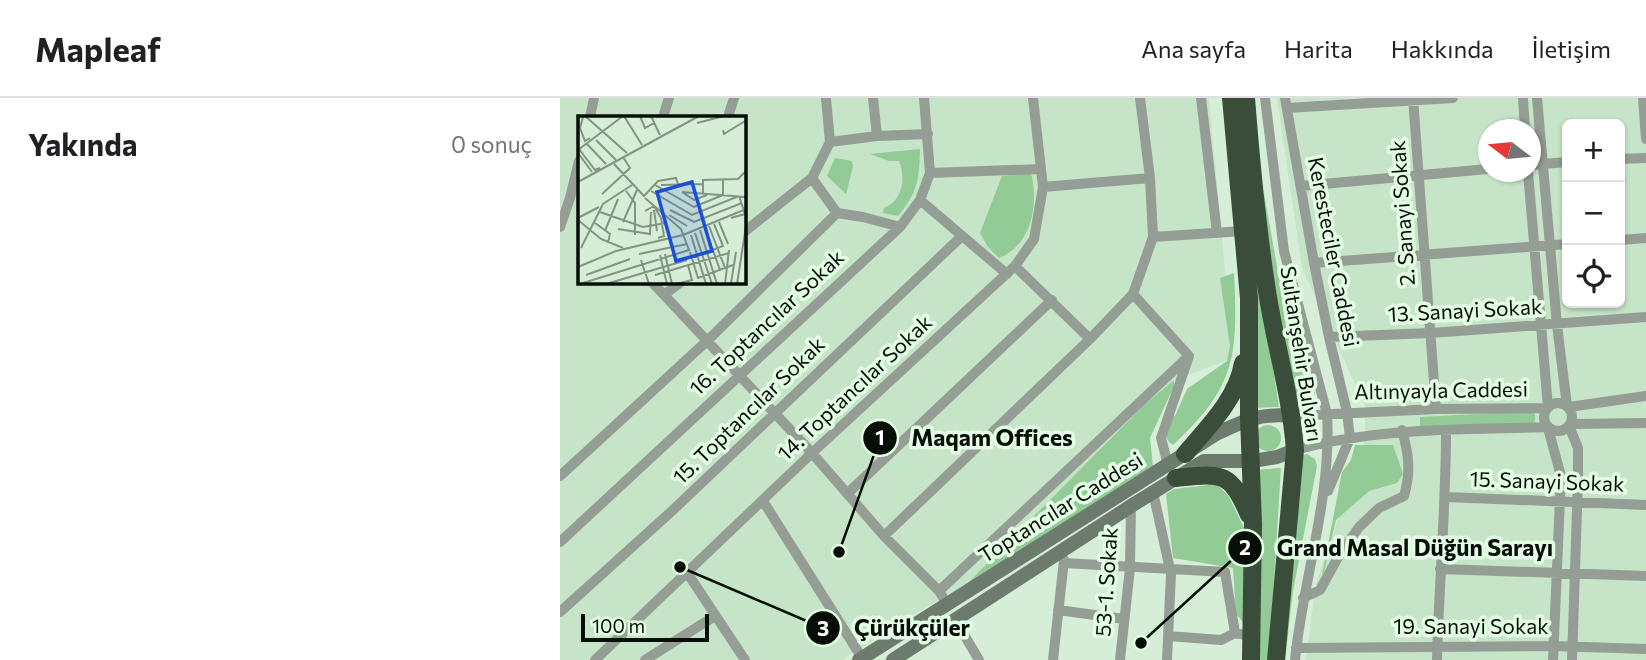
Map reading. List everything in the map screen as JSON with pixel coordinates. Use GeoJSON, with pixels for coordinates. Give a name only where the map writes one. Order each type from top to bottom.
{"type":"FeatureCollection","features":[{"type":"Feature","properties":{"kind":"highway","name":"Sultanşehir Bulvarı"},"geometry":{"type":"LineString","coordinates":[[1231,98],[1248,298],[1253,524],[1243,634],[1251,660]]}},
{"type":"Feature","properties":{"kind":"highway","name":"Sultanşehir Bulvarı"},"geometry":{"type":"LineString","coordinates":[[1246,98],[1250,159],[1267,292],[1293,416],[1295,450],[1276,660]]}},
{"type":"Feature","properties":{"kind":"highway"},"geometry":{"type":"LineString","coordinates":[[1185,454],[1219,414],[1240,378],[1249,336]]}},
{"type":"Feature","properties":{"kind":"highway"},"geometry":{"type":"LineString","coordinates":[[1172,471],[1223,478],[1238,490],[1253,524]]}},
{"type":"Feature","properties":{"kind":"street"},"geometry":{"type":"LineString","coordinates":[[590,116],[594,98]]}},
{"type":"Feature","properties":{"kind":"street"},"geometry":{"type":"LineString","coordinates":[[663,116],[668,98]]}},
{"type":"Feature","properties":{"kind":"street"},"geometry":{"type":"LineString","coordinates":[[728,116],[734,98]]}},
{"type":"Feature","properties":{"kind":"street"},"geometry":{"type":"LineString","coordinates":[[746,230],[812,178],[830,142],[826,98]]}},
{"type":"Feature","properties":{"kind":"street"},"geometry":{"type":"LineString","coordinates":[[873,98],[877,136]]}},
{"type":"Feature","properties":{"kind":"street","name":"16. Toptancılar Sokak"},"geometry":{"type":"LineString","coordinates":[[560,542],[900,227],[920,200],[930,173],[924,98]]}},
{"type":"Feature","properties":{"kind":"street","name":"14. Toptancılar Sokak"},"geometry":{"type":"LineString","coordinates":[[596,660],[688,575],[812,453],[1015,267],[1034,239],[1043,187],[1034,98]]}},
{"type":"Feature","properties":{"kind":"street"},"geometry":{"type":"LineString","coordinates":[[884,536],[1090,340],[1133,294],[1153,237],[1150,178],[1140,98]]}},
{"type":"Feature","properties":{"kind":"street"},"geometry":{"type":"LineString","coordinates":[[1201,98],[1217,233]]}},
{"type":"Feature","properties":{"kind":"street"},"geometry":{"type":"LineString","coordinates":[[1265,98],[1284,251],[1327,414],[1328,441],[1323,501],[1303,598],[1295,660]]}},
{"type":"Feature","properties":{"kind":"street"},"geometry":{"type":"LineString","coordinates":[[1286,103],[1453,98]]}},
{"type":"Feature","properties":{"kind":"street"},"geometry":{"type":"LineString","coordinates":[[1523,98],[1524,119]]}},
{"type":"Feature","properties":{"kind":"street"},"geometry":{"type":"LineString","coordinates":[[1537,98],[1556,325],[1568,407],[1572,414],[1570,425],[1578,449],[1572,660]]}},
{"type":"Feature","properties":{"kind":"street"},"geometry":{"type":"LineString","coordinates":[[1643,98],[1646,139]]}},
{"type":"Feature","properties":{"kind":"street","name":"2. Sanayi Sokak"},"geometry":{"type":"LineString","coordinates":[[1414,99],[1436,409]]}},
{"type":"Feature","properties":{"kind":"street","name":"Keresteciler Caddesi"},"geometry":{"type":"LineString","coordinates":[[1286,103],[1314,263],[1347,412],[1350,438]]}},
{"type":"Feature","properties":{"kind":"street"},"geometry":{"type":"LineString","coordinates":[[830,142],[877,136],[928,134]]}},
{"type":"Feature","properties":{"kind":"street"},"geometry":{"type":"LineString","coordinates":[[1625,159],[1646,158]]}},
{"type":"Feature","properties":{"kind":"street"},"geometry":{"type":"LineString","coordinates":[[1543,164],[1562,162]]}},
{"type":"Feature","properties":{"kind":"street"},"geometry":{"type":"LineString","coordinates":[[560,227],[578,165]]}},
{"type":"Feature","properties":{"kind":"street"},"geometry":{"type":"LineString","coordinates":[[930,173],[1041,169]]}},
{"type":"Feature","properties":{"kind":"street"},"geometry":{"type":"LineString","coordinates":[[1301,186],[1478,170]]}},
{"type":"Feature","properties":{"kind":"street"},"geometry":{"type":"LineString","coordinates":[[812,178],[837,214],[900,227]]}},
{"type":"Feature","properties":{"kind":"street"},"geometry":{"type":"LineString","coordinates":[[1043,187],[1150,178]]}},
{"type":"Feature","properties":{"kind":"street"},"geometry":{"type":"LineString","coordinates":[[1529,182],[1548,407],[1544,416],[1561,476],[1553,660]]}},
{"type":"Feature","properties":{"kind":"street"},"geometry":{"type":"LineString","coordinates":[[570,198],[578,207]]}},
{"type":"Feature","properties":{"kind":"street"},"geometry":{"type":"LineString","coordinates":[[920,200],[1007,274]]}},
{"type":"Feature","properties":{"kind":"street"},"geometry":{"type":"LineString","coordinates":[[560,476],[707,341],[837,214]]}},
{"type":"Feature","properties":{"kind":"street"},"geometry":{"type":"LineString","coordinates":[[1153,237],[1242,231]]}},
{"type":"Feature","properties":{"kind":"street","name":"15. Toptancılar Sokak"},"geometry":{"type":"LineString","coordinates":[[560,612],[673,510],[962,236]]}},
{"type":"Feature","properties":{"kind":"street"},"geometry":{"type":"LineString","coordinates":[[1625,240],[1646,238]]}},
{"type":"Feature","properties":{"kind":"street"},"geometry":{"type":"LineString","coordinates":[[1314,263],[1562,244]]}},
{"type":"Feature","properties":{"kind":"street"},"geometry":{"type":"LineString","coordinates":[[1015,267],[1052,300],[1090,340]]}},
{"type":"Feature","properties":{"kind":"street"},"geometry":{"type":"LineString","coordinates":[[654,284],[812,453],[884,536],[939,591],[947,604]]}},
{"type":"Feature","properties":{"kind":"street"},"geometry":{"type":"LineString","coordinates":[[665,294],[668,284]]}},
{"type":"Feature","properties":{"kind":"street"},"geometry":{"type":"LineString","coordinates":[[665,294],[678,284]]}},
{"type":"Feature","properties":{"kind":"street"},"geometry":{"type":"LineString","coordinates":[[1133,294],[1189,356]]}},
{"type":"Feature","properties":{"kind":"street"},"geometry":{"type":"LineString","coordinates":[[848,493],[1052,300]]}},
{"type":"Feature","properties":{"kind":"street","name":"13. Sanayi Sokak"},"geometry":{"type":"LineString","coordinates":[[1329,337],[1431,334],[1646,317]]}},
{"type":"Feature","properties":{"kind":"street"},"geometry":{"type":"LineString","coordinates":[[1172,471],[1161,438],[1189,356]]}},
{"type":"Feature","properties":{"kind":"street"},"geometry":{"type":"LineString","coordinates":[[939,591],[1189,356]]}},
{"type":"Feature","properties":{"kind":"street"},"geometry":{"type":"LineString","coordinates":[[1548,407],[1557,403],[1568,407],[1646,396]]}},
{"type":"Feature","properties":{"kind":"street","name":"Altınyayla Caddesi"},"geometry":{"type":"LineString","coordinates":[[1293,416],[1548,407]]}},
{"type":"Feature","properties":{"kind":"street","name":"Toptancılar Caddesi"},"geometry":{"type":"LineString","coordinates":[[893,660],[1064,557],[1153,492],[1185,454],[1249,418],[1263,415],[1293,416]]}},
{"type":"Feature","properties":{"kind":"street"},"geometry":{"type":"LineString","coordinates":[[1548,428],[1560,432],[1570,425],[1646,423]]}},
{"type":"Feature","properties":{"kind":"street","name":"Altınyayla Caddesi"},"geometry":{"type":"LineString","coordinates":[[1295,450],[1328,441],[1402,430],[1548,428]]}},
{"type":"Feature","properties":{"kind":"street"},"geometry":{"type":"LineString","coordinates":[[1303,598],[1321,590],[1337,559],[1359,527],[1379,508],[1404,496],[1408,482],[1409,454],[1402,430]]}},
{"type":"Feature","properties":{"kind":"street"},"geometry":{"type":"LineString","coordinates":[[1437,660],[1446,497],[1446,430]]}},
{"type":"Feature","properties":{"kind":"street"},"geometry":{"type":"LineString","coordinates":[[1323,501],[1350,438]]}},
{"type":"Feature","properties":{"kind":"street","name":"Toptancılar Caddesi"},"geometry":{"type":"LineString","coordinates":[[861,659],[947,604],[1172,471],[1204,461],[1252,461],[1277,457],[1295,450]]}},
{"type":"Feature","properties":{"kind":"street"},"geometry":{"type":"LineString","coordinates":[[1153,492],[1170,568],[1167,660]]}},
{"type":"Feature","properties":{"kind":"street","name":"15. Sanayi Sokak"},"geometry":{"type":"LineString","coordinates":[[1446,497],[1646,505]]}},
{"type":"Feature","properties":{"kind":"street"},"geometry":{"type":"LineString","coordinates":[[763,502],[861,659]]}},
{"type":"Feature","properties":{"kind":"street","name":"53-1. Sokak"},"geometry":{"type":"LineString","coordinates":[[1120,660],[1130,568],[1131,506]]}},
{"type":"Feature","properties":{"kind":"street"},"geometry":{"type":"LineString","coordinates":[[1053,660],[1064,557],[1130,568],[1225,572],[1243,634],[1221,639],[1168,636]]}},
{"type":"Feature","properties":{"kind":"street"},"geometry":{"type":"LineString","coordinates":[[1440,569],[1646,576]]}},
{"type":"Feature","properties":{"kind":"street"},"geometry":{"type":"LineString","coordinates":[[688,575],[742,659]]}},
{"type":"Feature","properties":{"kind":"street"},"geometry":{"type":"LineString","coordinates":[[1058,610],[1125,619]]}},
{"type":"Feature","properties":{"kind":"street"},"geometry":{"type":"LineString","coordinates":[[645,660],[715,616]]}},
{"type":"Feature","properties":{"kind":"street"},"geometry":{"type":"LineString","coordinates":[[956,621],[979,660]]}},
{"type":"Feature","properties":{"kind":"street","name":"19. Sanayi Sokak"},"geometry":{"type":"LineString","coordinates":[[1296,648],[1553,646],[1646,649]]}},
{"type":"Feature","properties":{"kind":"shaded area"},"geometry":{"type":"Polygon","coordinates":[[[560,98],[1209,98],[1233,358],[1174,380],[961,590],[934,602],[842,660],[560,660],[560,98]]]}},
{"type":"Feature","properties":{"kind":"shaded area"},"geometry":{"type":"Polygon","coordinates":[[[1277,98],[1646,98],[1646,660],[1306,660],[1316,583],[1365,440],[1365,406],[1302,268],[1277,98]]]}},
{"type":"Feature","properties":{"kind":"green space"},"geometry":{"type":"Polygon","coordinates":[[[920,149],[918,177],[910,200],[898,216],[883,213],[884,208],[899,194],[901,168],[899,161],[889,161],[870,154],[920,149]]]}},
{"type":"Feature","properties":{"kind":"green space"},"geometry":{"type":"Polygon","coordinates":[[[835,158],[852,161],[846,194],[827,176],[835,158]]]}},
{"type":"Feature","properties":{"kind":"green space"},"geometry":{"type":"Polygon","coordinates":[[[1031,173],[1034,198],[1026,234],[1010,252],[999,258],[988,247],[980,233],[1002,176],[1031,173]]]}},
{"type":"Feature","properties":{"kind":"green space"},"geometry":{"type":"Polygon","coordinates":[[[1258,194],[1264,194],[1280,283],[1315,393],[1307,407],[1297,407],[1291,402],[1258,194]]]}},
{"type":"Feature","properties":{"kind":"green space"},"geometry":{"type":"Polygon","coordinates":[[[1249,212],[1279,407],[1252,408],[1249,212]]]}},
{"type":"Feature","properties":{"kind":"green space"},"geometry":{"type":"Polygon","coordinates":[[[1234,273],[1235,327],[1229,368],[1210,405],[1173,445],[1167,437],[1168,425],[1187,389],[1227,361],[1230,346],[1220,278],[1234,273]]]}},
{"type":"Feature","properties":{"kind":"green space"},"geometry":{"type":"Polygon","coordinates":[[[1174,380],[1174,386],[1150,438],[1153,466],[961,590],[1143,406],[1174,380]]]}},
{"type":"Feature","properties":{"kind":"green space"},"geometry":{"type":"Polygon","coordinates":[[[1532,411],[1535,415],[1535,427],[1420,426],[1420,417],[1532,411]]]}},
{"type":"Feature","properties":{"kind":"green space"},"geometry":{"type":"Polygon","coordinates":[[[1268,425],[1277,429],[1281,438],[1277,447],[1268,451],[1259,447],[1255,438],[1259,429],[1268,425]]]}},
{"type":"Feature","properties":{"kind":"green space"},"geometry":{"type":"Polygon","coordinates":[[[1355,445],[1393,445],[1403,474],[1397,483],[1369,491],[1336,520],[1322,575],[1342,472],[1351,460],[1355,445]]]}},
{"type":"Feature","properties":{"kind":"green space"},"geometry":{"type":"Polygon","coordinates":[[[1307,454],[1315,459],[1317,466],[1293,591],[1285,660],[1281,660],[1300,456],[1307,454]]]}},
{"type":"Feature","properties":{"kind":"green space"},"geometry":{"type":"Polygon","coordinates":[[[1281,468],[1269,660],[1260,660],[1255,470],[1281,468]]]}},
{"type":"Feature","properties":{"kind":"green space"},"geometry":{"type":"Polygon","coordinates":[[[1217,484],[1229,497],[1245,530],[1244,623],[1236,614],[1233,568],[1173,558],[1166,494],[1174,489],[1217,484]]]}},
{"type":"Feature","properties":{"kind":"place","name":"Maqam Offices"},"geometry":{"type":"Point","coordinates":[839,552]}},
{"type":"Feature","properties":{"kind":"place","name":"Çürükçüler"},"geometry":{"type":"Point","coordinates":[680,567]}},
{"type":"Feature","properties":{"kind":"place","name":"Grand Masal Düğün Sarayı"},"geometry":{"type":"Point","coordinates":[1141,643]}}]}
